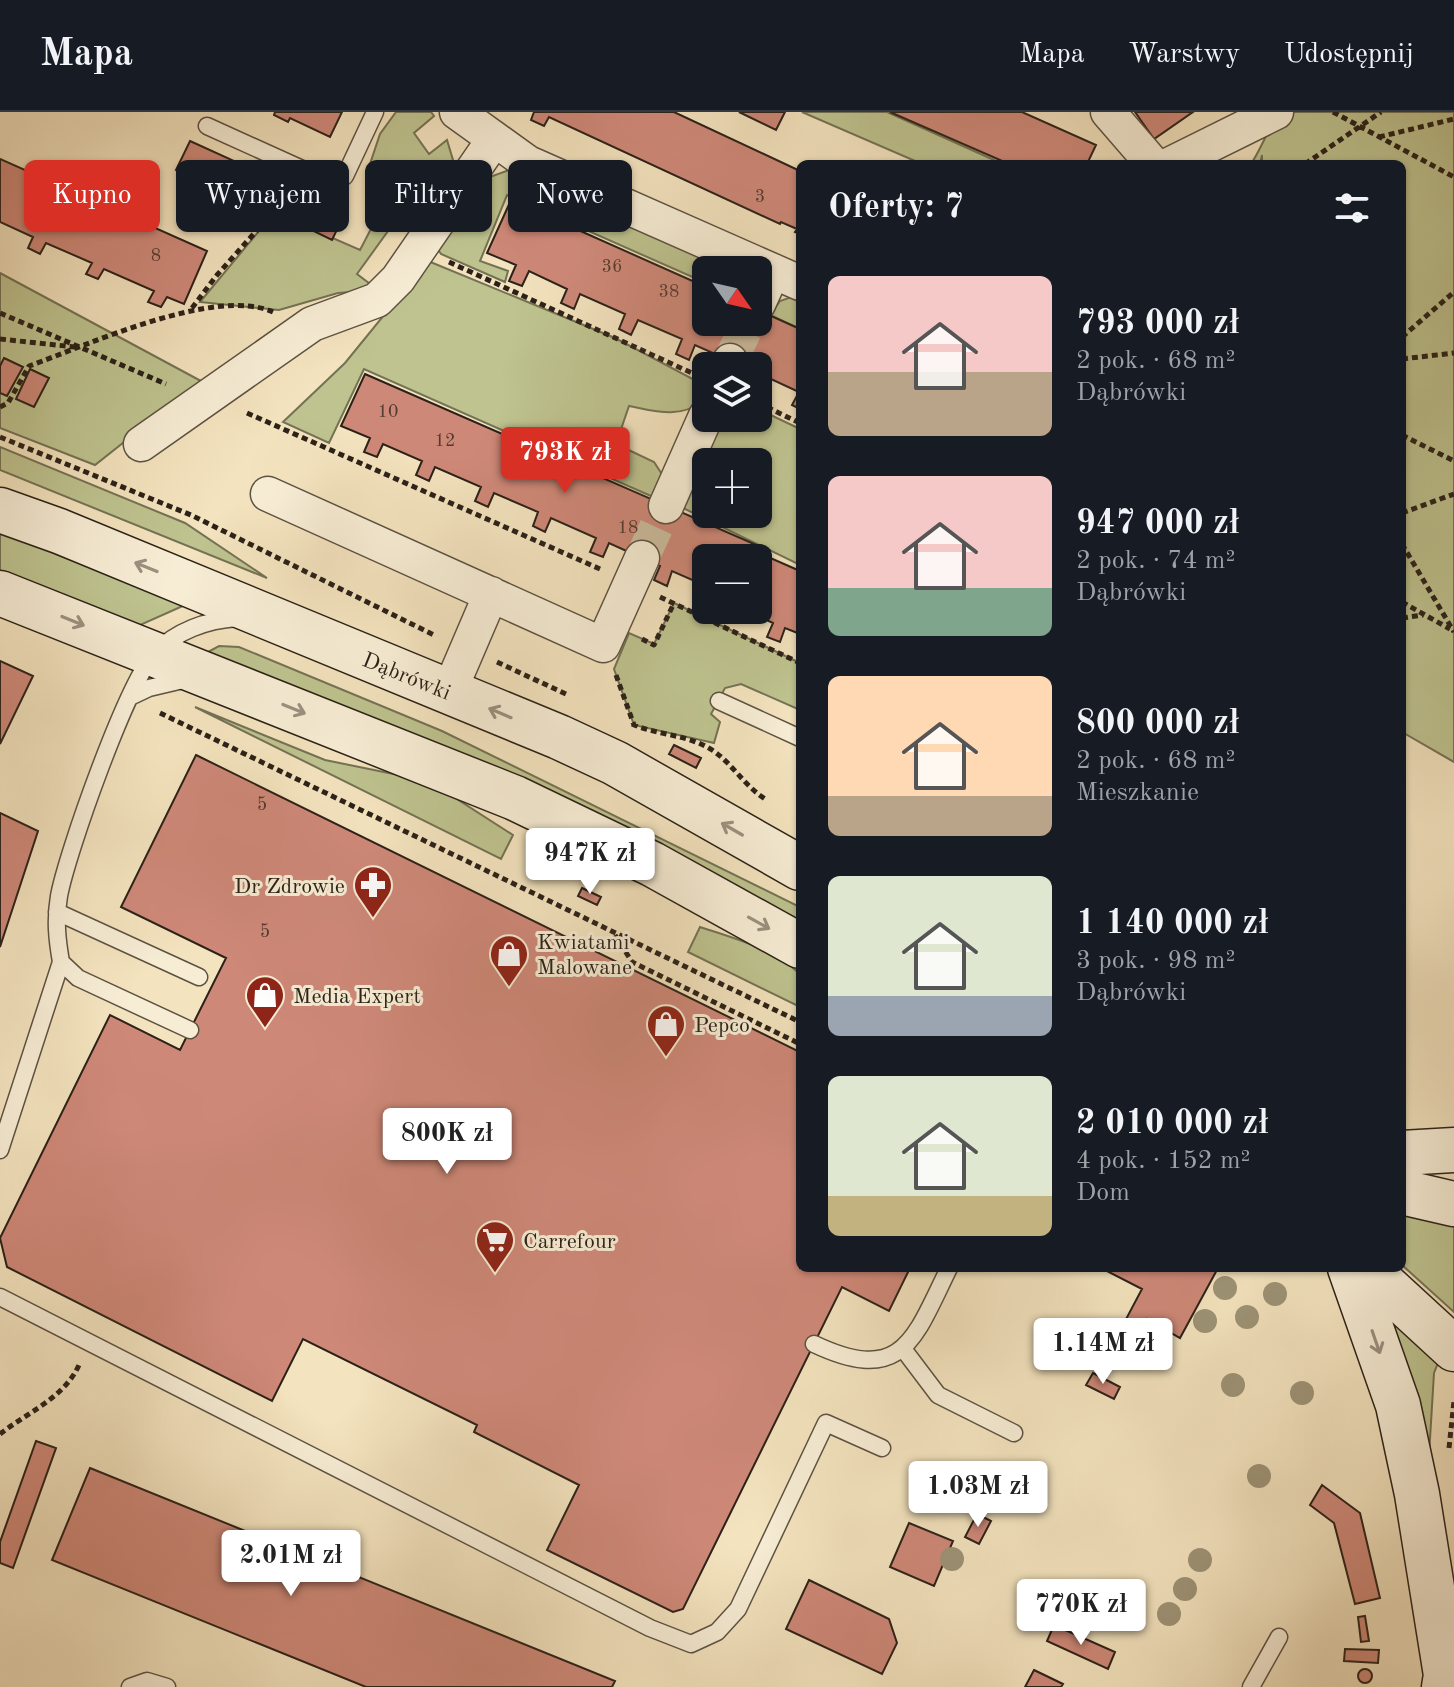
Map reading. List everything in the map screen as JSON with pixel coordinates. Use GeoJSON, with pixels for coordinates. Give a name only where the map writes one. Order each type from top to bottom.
{"type":"FeatureCollection","features":[{"type":"Feature","properties":{"kind":"main road","name":"Dąbrówki"},"geometry":{"type":"LineString","coordinates":[[3,510],[266,616],[615,763],[796,866]]}},
{"type":"Feature","properties":{"kind":"main road"},"geometry":{"type":"LineString","coordinates":[[0,593],[515,798],[652,864],[796,944]]}},
{"type":"Feature","properties":{"kind":"main road"},"geometry":{"type":"LineString","coordinates":[[1406,1153],[1454,1150]]}},
{"type":"Feature","properties":{"kind":"main road"},"geometry":{"type":"LineString","coordinates":[[1406,1193],[1454,1204]]}},
{"type":"Feature","properties":{"kind":"main road"},"geometry":{"type":"LineString","coordinates":[[1351,1272],[1398,1405],[1417,1494],[1446,1675],[1444,1687]]}},
{"type":"Feature","properties":{"kind":"main road"},"geometry":{"type":"LineString","coordinates":[[1370,1272],[1454,1349]]}},
{"type":"Feature","properties":{"kind":"street"},"geometry":{"type":"LineString","coordinates":[[457,112],[493,141],[528,163],[787,277],[772,291]]}},
{"type":"Feature","properties":{"kind":"street"},"geometry":{"type":"LineString","coordinates":[[1108,112],[1150,160]]}},
{"type":"Feature","properties":{"kind":"street"},"geometry":{"type":"LineString","coordinates":[[1179,160],[1276,112]]}},
{"type":"Feature","properties":{"kind":"street"},"geometry":{"type":"LineString","coordinates":[[141,444],[307,328],[377,300],[398,279],[493,141]]}},
{"type":"Feature","properties":{"kind":"street"},"geometry":{"type":"LineString","coordinates":[[666,506],[699,432]]}},
{"type":"Feature","properties":{"kind":"street"},"geometry":{"type":"LineString","coordinates":[[268,494],[603,645],[636,571]]}},
{"type":"Feature","properties":{"kind":"street"},"geometry":{"type":"LineString","coordinates":[[449,692],[491,594]]}},
{"type":"Feature","properties":{"kind":"lane"},"geometry":{"type":"LineString","coordinates":[[349,167],[375,112]]}},
{"type":"Feature","properties":{"kind":"lane"},"geometry":{"type":"LineString","coordinates":[[207,126],[282,160]]}},
{"type":"Feature","properties":{"kind":"lane"},"geometry":{"type":"LineString","coordinates":[[0,1150],[61,962],[55,930],[73,849],[129,698],[155,653],[192,627],[215,620],[266,616]]}},
{"type":"Feature","properties":{"kind":"lane"},"geometry":{"type":"LineString","coordinates":[[129,698],[174,680],[222,680]]}},
{"type":"Feature","properties":{"kind":"lane"},"geometry":{"type":"LineString","coordinates":[[719,701],[796,736]]}},
{"type":"Feature","properties":{"kind":"lane"},"geometry":{"type":"LineString","coordinates":[[57,912],[199,977]]}},
{"type":"Feature","properties":{"kind":"lane"},"geometry":{"type":"LineString","coordinates":[[61,962],[78,978],[190,1030]]}},
{"type":"Feature","properties":{"kind":"lane"},"geometry":{"type":"LineString","coordinates":[[814,1344],[841,1357],[876,1362],[904,1350],[917,1332],[947,1272]]}},
{"type":"Feature","properties":{"kind":"lane"},"geometry":{"type":"LineString","coordinates":[[0,1297],[88,1345],[650,1628],[691,1644],[717,1632],[738,1609],[826,1423],[882,1448]]}},
{"type":"Feature","properties":{"kind":"lane"},"geometry":{"type":"LineString","coordinates":[[904,1350],[938,1395],[1014,1433]]}},
{"type":"Feature","properties":{"kind":"lane"},"geometry":{"type":"LineString","coordinates":[[1251,1687],[1279,1637]]}},
{"type":"Feature","properties":{"kind":"lane"},"geometry":{"type":"LineString","coordinates":[[130,1687],[147,1681],[167,1687]]}},
{"type":"Feature","properties":{"kind":"path"},"geometry":{"type":"LineString","coordinates":[[1333,112],[1454,177]]}},
{"type":"Feature","properties":{"kind":"path"},"geometry":{"type":"LineString","coordinates":[[1311,160],[1381,112]]}},
{"type":"Feature","properties":{"kind":"path"},"geometry":{"type":"LineString","coordinates":[[1379,137],[1454,119]]}},
{"type":"Feature","properties":{"kind":"path"},"geometry":{"type":"LineString","coordinates":[[191,309],[217,275],[258,232]]}},
{"type":"Feature","properties":{"kind":"path"},"geometry":{"type":"LineString","coordinates":[[419,248],[692,357]]}},
{"type":"Feature","properties":{"kind":"path"},"geometry":{"type":"LineString","coordinates":[[1406,334],[1454,292]]}},
{"type":"Feature","properties":{"kind":"path"},"geometry":{"type":"LineString","coordinates":[[0,407],[8,403],[29,366],[191,309],[224,306],[265,309],[307,328]]}},
{"type":"Feature","properties":{"kind":"path"},"geometry":{"type":"LineString","coordinates":[[0,313],[204,399]]}},
{"type":"Feature","properties":{"kind":"path"},"geometry":{"type":"LineString","coordinates":[[0,339],[80,348]]}},
{"type":"Feature","properties":{"kind":"path"},"geometry":{"type":"LineString","coordinates":[[1406,359],[1454,353]]}},
{"type":"Feature","properties":{"kind":"path"},"geometry":{"type":"LineString","coordinates":[[772,410],[796,421]]}},
{"type":"Feature","properties":{"kind":"path"},"geometry":{"type":"LineString","coordinates":[[261,417],[636,571],[796,661]]}},
{"type":"Feature","properties":{"kind":"path"},"geometry":{"type":"LineString","coordinates":[[0,437],[191,515],[417,628],[582,701]]}},
{"type":"Feature","properties":{"kind":"path"},"geometry":{"type":"LineString","coordinates":[[1406,437],[1454,461]]}},
{"type":"Feature","properties":{"kind":"path"},"geometry":{"type":"LineString","coordinates":[[1406,512],[1454,494]]}},
{"type":"Feature","properties":{"kind":"path"},"geometry":{"type":"LineString","coordinates":[[1406,551],[1454,632]]}},
{"type":"Feature","properties":{"kind":"path"},"geometry":{"type":"LineString","coordinates":[[1406,604],[1454,632]]}},
{"type":"Feature","properties":{"kind":"path"},"geometry":{"type":"LineString","coordinates":[[1406,617],[1424,614]]}},
{"type":"Feature","properties":{"kind":"path"},"geometry":{"type":"LineString","coordinates":[[614,669],[634,725]]}},
{"type":"Feature","properties":{"kind":"path"},"geometry":{"type":"LineString","coordinates":[[129,698],[796,1020]]}},
{"type":"Feature","properties":{"kind":"path"},"geometry":{"type":"LineString","coordinates":[[619,718],[634,725],[680,735],[717,752],[746,787],[771,803]]}},
{"type":"Feature","properties":{"kind":"path"},"geometry":{"type":"LineString","coordinates":[[614,932],[632,962],[796,1042]]}},
{"type":"Feature","properties":{"kind":"path"},"geometry":{"type":"LineString","coordinates":[[0,1434],[71,1381],[88,1345]]}},
{"type":"Feature","properties":{"kind":"path"},"geometry":{"type":"LineString","coordinates":[[1451,1462],[1449,1451],[1454,1401]]}},
{"type":"Feature","properties":{"kind":"green space"},"geometry":{"type":"Polygon","coordinates":[[[396,112],[431,112],[434,116],[414,133],[429,154],[447,140],[453,160],[371,160],[380,134],[396,112]]]}},
{"type":"Feature","properties":{"kind":"green space"},"geometry":{"type":"Polygon","coordinates":[[[802,112],[887,112],[994,160],[913,160],[802,112]]]}},
{"type":"Feature","properties":{"kind":"green space"},"geometry":{"type":"Polygon","coordinates":[[[1281,112],[1454,112],[1454,762],[1406,734],[1406,160],[1262,160],[1262,155],[1261,160],[1253,160],[1281,112]]]}},
{"type":"Feature","properties":{"kind":"green space"},"geometry":{"type":"Polygon","coordinates":[[[508,170],[508,195],[492,232],[492,176],[508,170]]]}},
{"type":"Feature","properties":{"kind":"green space"},"geometry":{"type":"Polygon","coordinates":[[[632,224],[706,256],[692,256],[692,277],[591,232],[632,232],[632,224]]]}},
{"type":"Feature","properties":{"kind":"green space"},"geometry":{"type":"Polygon","coordinates":[[[258,232],[319,232],[360,250],[369,232],[387,232],[357,274],[378,290],[338,293],[279,310],[200,302],[258,232]]]}},
{"type":"Feature","properties":{"kind":"green space"},"geometry":{"type":"Polygon","coordinates":[[[448,232],[492,232],[480,261],[508,271],[505,282],[441,254],[437,248],[448,232]]]}},
{"type":"Feature","properties":{"kind":"green space"},"geometry":{"type":"Polygon","coordinates":[[[428,261],[615,338],[692,379],[692,407],[666,412],[629,406],[616,444],[654,462],[665,479],[660,500],[364,369],[329,443],[283,422],[345,363],[428,261]]]}},
{"type":"Feature","properties":{"kind":"green space"},"geometry":{"type":"Polygon","coordinates":[[[0,273],[201,381],[95,465],[0,428],[0,273]]]}},
{"type":"Feature","properties":{"kind":"green space"},"geometry":{"type":"Polygon","coordinates":[[[796,295],[796,327],[772,316],[780,301],[796,295]]]}},
{"type":"Feature","properties":{"kind":"green space"},"geometry":{"type":"Polygon","coordinates":[[[772,416],[796,427],[796,563],[772,551],[772,544],[757,544],[724,528],[772,528],[772,448],[705,448],[711,432],[772,432],[772,416]]]}},
{"type":"Feature","properties":{"kind":"green space"},"geometry":{"type":"Polygon","coordinates":[[[0,447],[185,523],[267,578],[0,470],[0,447]]]}},
{"type":"Feature","properties":{"kind":"green space"},"geometry":{"type":"Polygon","coordinates":[[[692,483],[692,512],[683,508],[692,483]]]}},
{"type":"Feature","properties":{"kind":"green space"},"geometry":{"type":"Polygon","coordinates":[[[0,532],[185,605],[138,626],[0,575],[0,532]]]}},
{"type":"Feature","properties":{"kind":"green space"},"geometry":{"type":"Polygon","coordinates":[[[674,603],[692,612],[692,624],[718,624],[796,661],[796,708],[741,684],[725,688],[711,714],[720,722],[714,743],[634,725],[614,669],[629,633],[654,644],[674,603]]]}},
{"type":"Feature","properties":{"kind":"green space"},"geometry":{"type":"Polygon","coordinates":[[[219,646],[239,647],[442,731],[796,905],[796,922],[418,739],[208,652],[219,646]]]}},
{"type":"Feature","properties":{"kind":"green space"},"geometry":{"type":"Polygon","coordinates":[[[195,707],[325,760],[418,779],[438,787],[513,835],[501,859],[195,707]]]}},
{"type":"Feature","properties":{"kind":"green space"},"geometry":{"type":"Polygon","coordinates":[[[700,927],[753,945],[796,971],[796,1005],[688,952],[700,927]]]}},
{"type":"Feature","properties":{"kind":"green space"},"geometry":{"type":"Polygon","coordinates":[[[1406,1210],[1454,1220],[1454,1312],[1406,1269],[1406,1210]]]}},
{"type":"Feature","properties":{"kind":"green space"},"geometry":{"type":"Polygon","coordinates":[[[1389,1316],[1438,1363],[1434,1373],[1428,1472],[1389,1316]]]}},
{"type":"Feature","properties":{"kind":"building"},"geometry":{"type":"Polygon","coordinates":[[[275,112],[342,112],[330,137],[290,118],[288,122],[274,115],[275,112]]]}},
{"type":"Feature","properties":{"kind":"building"},"geometry":{"type":"Polygon","coordinates":[[[534,112],[674,112],[796,169],[796,229],[780,224],[549,117],[544,126],[531,120],[534,112]]]}},
{"type":"Feature","properties":{"kind":"building"},"geometry":{"type":"Polygon","coordinates":[[[739,112],[785,112],[776,130],[739,112]]]}},
{"type":"Feature","properties":{"kind":"building"},"geometry":{"type":"Polygon","coordinates":[[[890,112],[1022,112],[1096,145],[1089,160],[1000,160],[890,112]]]}},
{"type":"Feature","properties":{"kind":"building"},"geometry":{"type":"Polygon","coordinates":[[[1135,112],[1193,112],[1154,139],[1135,112]]]}},
{"type":"Feature","properties":{"kind":"building"},"geometry":{"type":"Polygon","coordinates":[[[190,141],[232,160],[181,160],[190,141]]]}},
{"type":"Feature","properties":{"kind":"building"},"geometry":{"type":"Polygon","coordinates":[[[0,159],[24,170],[24,232],[160,230],[207,251],[184,304],[167,297],[161,307],[148,302],[154,291],[104,269],[98,279],[86,274],[92,263],[46,243],[40,254],[28,248],[33,237],[0,222],[0,159]]]}},
{"type":"Feature","properties":{"kind":"building"},"geometry":{"type":"Polygon","coordinates":[[[508,207],[508,232],[583,232],[692,281],[692,336],[772,336],[772,316],[796,327],[796,391],[772,380],[772,352],[711,352],[695,345],[689,360],[676,354],[682,339],[638,320],[631,335],[619,329],[625,314],[580,294],[574,309],[561,303],[567,289],[529,271],[522,286],[509,281],[516,265],[487,253],[508,207]]]}},
{"type":"Feature","properties":{"kind":"building"},"geometry":{"type":"Polygon","coordinates":[[[316,232],[336,232],[332,240],[316,232]]]}},
{"type":"Feature","properties":{"kind":"building"},"geometry":{"type":"Polygon","coordinates":[[[4,358],[23,367],[7,396],[0,393],[0,366],[4,358]]]}},
{"type":"Feature","properties":{"kind":"building"},"geometry":{"type":"Polygon","coordinates":[[[30,369],[49,378],[34,407],[16,399],[30,369]]]}},
{"type":"Feature","properties":{"kind":"building"},"geometry":{"type":"Polygon","coordinates":[[[365,374],[692,517],[692,528],[717,528],[754,544],[692,544],[692,580],[672,571],[667,586],[654,580],[660,566],[609,543],[603,557],[590,552],[596,538],[551,518],[545,532],[533,526],[538,512],[494,493],[488,507],[475,501],[481,487],[435,467],[429,481],[416,475],[422,461],[383,444],[377,457],[364,452],[370,438],[341,426],[365,374]]]}},
{"type":"Feature","properties":{"kind":"building"},"geometry":{"type":"Polygon","coordinates":[[[772,559],[796,569],[796,632],[785,628],[780,642],[767,637],[773,623],[772,559]]]}},
{"type":"Feature","properties":{"kind":"building"},"geometry":{"type":"Polygon","coordinates":[[[0,661],[33,676],[0,744],[0,661]]]}},
{"type":"Feature","properties":{"kind":"building"},"geometry":{"type":"Polygon","coordinates":[[[674,745],[701,758],[696,768],[669,754],[674,745]]]}},
{"type":"Feature","properties":{"kind":"building"},"geometry":{"type":"Polygon","coordinates":[[[196,755],[796,1050],[796,1272],[908,1272],[889,1311],[842,1287],[683,1609],[673,1612],[547,1550],[579,1485],[474,1432],[477,1425],[303,1339],[272,1401],[7,1267],[0,1238],[110,1015],[180,1050],[226,958],[121,907],[196,755]]]}},
{"type":"Feature","properties":{"kind":"building"},"geometry":{"type":"Polygon","coordinates":[[[0,813],[38,831],[0,947],[0,813]]]}},
{"type":"Feature","properties":{"kind":"building"},"geometry":{"type":"Polygon","coordinates":[[[582,888],[601,897],[597,905],[578,896],[582,888]]]}},
{"type":"Feature","properties":{"kind":"building"},"geometry":{"type":"Polygon","coordinates":[[[1109,1272],[1216,1272],[1180,1338],[1147,1319],[1142,1331],[1125,1321],[1142,1289],[1109,1272]]]}},
{"type":"Feature","properties":{"kind":"building"},"geometry":{"type":"Polygon","coordinates":[[[1093,1373],[1120,1387],[1114,1399],[1086,1385],[1093,1373]]]}},
{"type":"Feature","properties":{"kind":"building"},"geometry":{"type":"Polygon","coordinates":[[[36,1441],[56,1448],[13,1568],[0,1563],[0,1542],[36,1441]]]}},
{"type":"Feature","properties":{"kind":"building"},"geometry":{"type":"Polygon","coordinates":[[[90,1468],[615,1681],[612,1687],[366,1687],[52,1560],[90,1468]]]}},
{"type":"Feature","properties":{"kind":"building"},"geometry":{"type":"Polygon","coordinates":[[[1322,1485],[1360,1513],[1380,1598],[1355,1604],[1334,1523],[1310,1505],[1322,1485]]]}},
{"type":"Feature","properties":{"kind":"building"},"geometry":{"type":"Polygon","coordinates":[[[977,1514],[991,1521],[979,1544],[965,1537],[977,1514]]]}},
{"type":"Feature","properties":{"kind":"building"},"geometry":{"type":"Polygon","coordinates":[[[909,1523],[953,1541],[934,1586],[890,1567],[909,1523]]]}},
{"type":"Feature","properties":{"kind":"building"},"geometry":{"type":"Polygon","coordinates":[[[809,1580],[889,1619],[897,1643],[882,1674],[786,1629],[809,1580]]]}},
{"type":"Feature","properties":{"kind":"building"},"geometry":{"type":"Polygon","coordinates":[[[1365,1616],[1369,1641],[1361,1642],[1358,1617],[1365,1616]]]}},
{"type":"Feature","properties":{"kind":"building"},"geometry":{"type":"Polygon","coordinates":[[[1054,1625],[1115,1652],[1108,1669],[1047,1641],[1054,1625]]]}},
{"type":"Feature","properties":{"kind":"building"},"geometry":{"type":"Polygon","coordinates":[[[1345,1649],[1379,1650],[1378,1663],[1344,1661],[1345,1649]]]}},
{"type":"Feature","properties":{"kind":"building"},"geometry":{"type":"Polygon","coordinates":[[[1365,1669],[1372,1676],[1365,1683],[1358,1676],[1365,1669]]]}},
{"type":"Feature","properties":{"kind":"building"},"geometry":{"type":"Polygon","coordinates":[[[1034,1670],[1063,1684],[1061,1687],[1025,1687],[1034,1670]]]}},
{"type":"Feature","properties":{"kind":"tunnel"},"geometry":{"type":"LineString","coordinates":[[734,352],[742,336]]}},
{"type":"Feature","properties":{"kind":"tunnel"},"geometry":{"type":"LineString","coordinates":[[642,558],[666,506]]}},
{"type":"Feature","properties":{"kind":"place","name":"Dr Zdrowie"},"geometry":{"type":"Point","coordinates":[373,919]}},
{"type":"Feature","properties":{"kind":"place","name":"Kwiatami Malowane"},"geometry":{"type":"Point","coordinates":[509,988]}},
{"type":"Feature","properties":{"kind":"place","name":"Media Expert"},"geometry":{"type":"Point","coordinates":[265,1029]}},
{"type":"Feature","properties":{"kind":"place","name":"Pepco"},"geometry":{"type":"Point","coordinates":[666,1058]}},
{"type":"Feature","properties":{"kind":"place","name":"Carrefour"},"geometry":{"type":"Point","coordinates":[495,1274]}}]}
